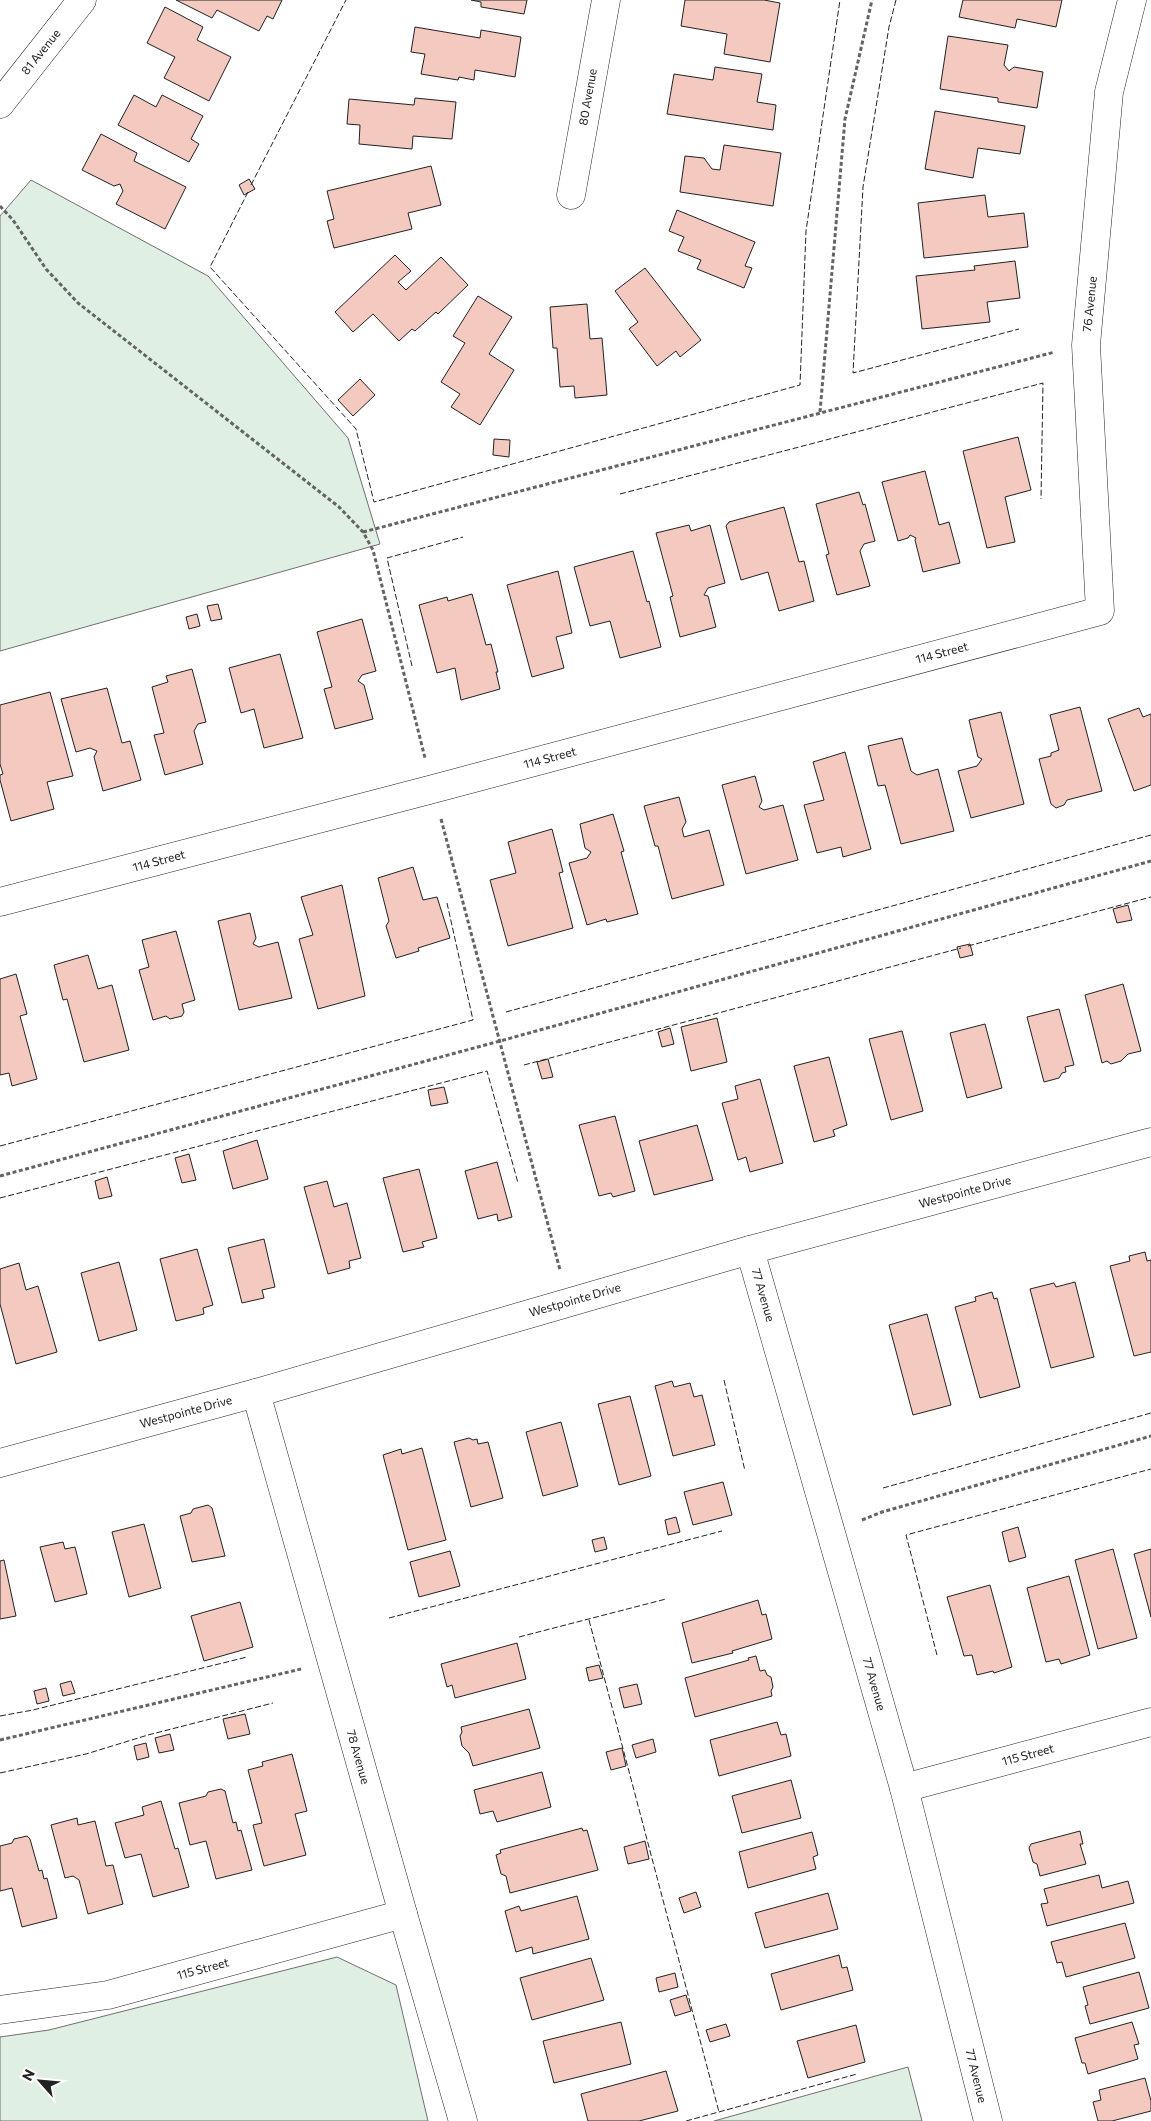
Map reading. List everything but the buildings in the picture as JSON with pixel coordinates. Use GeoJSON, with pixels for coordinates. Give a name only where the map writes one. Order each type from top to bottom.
{"type":"FeatureCollection","features":[{"type":"Feature","properties":{"kind":"street","name":"80 Avenue"},"geometry":{"type":"LineString","coordinates":[[571,195],[606,0]]}},
{"type":"Feature","properties":{"kind":"street","name":"76 Avenue"},"geometry":{"type":"LineString","coordinates":[[1100,611],[1086,345],[1109,92],[1132,0]]}},
{"type":"Feature","properties":{"kind":"street","name":"81 Avenue"},"geometry":{"type":"LineString","coordinates":[[0,104],[79,1]]}},
{"type":"Feature","properties":{"kind":"street","name":"114 Street"},"geometry":{"type":"LineString","coordinates":[[0,902],[1100,611]]}},
{"type":"Feature","properties":{"kind":"street","name":"Westpointe Drive"},"geometry":{"type":"LineString","coordinates":[[0,1462],[256,1393],[750,1250],[1151,1142]]}},
{"type":"Feature","properties":{"kind":"street","name":"77 Avenue"},"geometry":{"type":"LineString","coordinates":[[750,1250],[904,1788],[988,2121]]}},
{"type":"Feature","properties":{"kind":"street","name":"78 Avenue"},"geometry":{"type":"LineString","coordinates":[[256,1393],[330,1659],[463,2121]]}},
{"type":"Feature","properties":{"kind":"street","name":"115 Street"},"geometry":{"type":"LineString","coordinates":[[904,1788],[1151,1722]]}},
{"type":"Feature","properties":{"kind":"street","name":"115 Street"},"geometry":{"type":"LineString","coordinates":[[0,2010],[108,1995],[403,1914]]}},
{"type":"Feature","properties":{"kind":"path"},"geometry":{"type":"LineString","coordinates":[[820,412],[844,119],[872,0]]}},
{"type":"Feature","properties":{"kind":"path"},"geometry":{"type":"LineString","coordinates":[[0,206],[13,220],[46,269],[78,303],[339,507],[364,532],[373,550],[433,789],[568,1302]]}},
{"type":"Feature","properties":{"kind":"path"},"geometry":{"type":"LineString","coordinates":[[364,532],[1060,351]]}},
{"type":"Feature","properties":{"kind":"path"},"geometry":{"type":"LineString","coordinates":[[0,1176],[1151,861]]}},
{"type":"Feature","properties":{"kind":"path"},"geometry":{"type":"LineString","coordinates":[[831,1532],[882,1512],[1151,1436]]}},
{"type":"Feature","properties":{"kind":"path"},"geometry":{"type":"LineString","coordinates":[[0,1740],[293,1672],[330,1659]]}},
{"type":"Feature","properties":{"kind":"green space"},"geometry":{"type":"Polygon","coordinates":[[[31,180],[208,276],[348,438],[380,544],[0,651],[0,216],[31,180]]]}},
{"type":"Feature","properties":{"kind":"green space"},"geometry":{"type":"Polygon","coordinates":[[[337,1957],[396,1985],[428,2121],[0,2121],[0,2037],[49,2030],[337,1957]]]}},
{"type":"Feature","properties":{"kind":"green space"},"geometry":{"type":"Polygon","coordinates":[[[908,2067],[922,2121],[714,2121],[908,2067]]]}},
{"type":"Feature","properties":{"kind":"fence"},"geometry":{"type":"LineString","coordinates":[[251,185],[346,0]]}},
{"type":"Feature","properties":{"kind":"fence"},"geometry":{"type":"LineString","coordinates":[[248,192],[210,267],[356,429],[374,502],[800,385],[806,231],[840,0]]}},
{"type":"Feature","properties":{"kind":"fence"},"geometry":{"type":"LineString","coordinates":[[896,0],[889,27],[863,187],[853,373],[1019,329]]}},
{"type":"Feature","properties":{"kind":"fence"},"geometry":{"type":"LineString","coordinates":[[620,494],[1043,383],[1041,499]]}},
{"type":"Feature","properties":{"kind":"fence"},"geometry":{"type":"LineString","coordinates":[[412,666],[387,558],[463,537]]}},
{"type":"Feature","properties":{"kind":"fence"},"geometry":{"type":"LineString","coordinates":[[506,1012],[1151,835]]}},
{"type":"Feature","properties":{"kind":"fence"},"geometry":{"type":"LineString","coordinates":[[968,946],[1151,897]]}},
{"type":"Feature","properties":{"kind":"fence"},"geometry":{"type":"LineString","coordinates":[[0,1146],[473,1020],[447,903]]}},
{"type":"Feature","properties":{"kind":"fence"},"geometry":{"type":"LineString","coordinates":[[524,1065],[961,948]]}},
{"type":"Feature","properties":{"kind":"fence"},"geometry":{"type":"LineString","coordinates":[[0,1198],[487,1071],[518,1183]]}},
{"type":"Feature","properties":{"kind":"fence"},"geometry":{"type":"LineString","coordinates":[[724,1380],[745,1471]]}},
{"type":"Feature","properties":{"kind":"fence"},"geometry":{"type":"LineString","coordinates":[[883,1488],[1151,1413]]}},
{"type":"Feature","properties":{"kind":"fence"},"geometry":{"type":"LineString","coordinates":[[937,1655],[906,1535],[1151,1469]]}},
{"type":"Feature","properties":{"kind":"fence"},"geometry":{"type":"LineString","coordinates":[[389,1618],[722,1531]]}},
{"type":"Feature","properties":{"kind":"fence"},"geometry":{"type":"LineString","coordinates":[[519,1637],[666,1599]]}},
{"type":"Feature","properties":{"kind":"fence"},"geometry":{"type":"LineString","coordinates":[[589,1620],[719,2112]]}},
{"type":"Feature","properties":{"kind":"fence"},"geometry":{"type":"LineString","coordinates":[[0,1716],[33,1710],[247,1657]]}},
{"type":"Feature","properties":{"kind":"fence"},"geometry":{"type":"LineString","coordinates":[[0,1773],[86,1754],[148,1735],[273,1703]]}},
{"type":"Feature","properties":{"kind":"fence"},"geometry":{"type":"LineString","coordinates":[[686,2121],[857,2074]]}}]}
